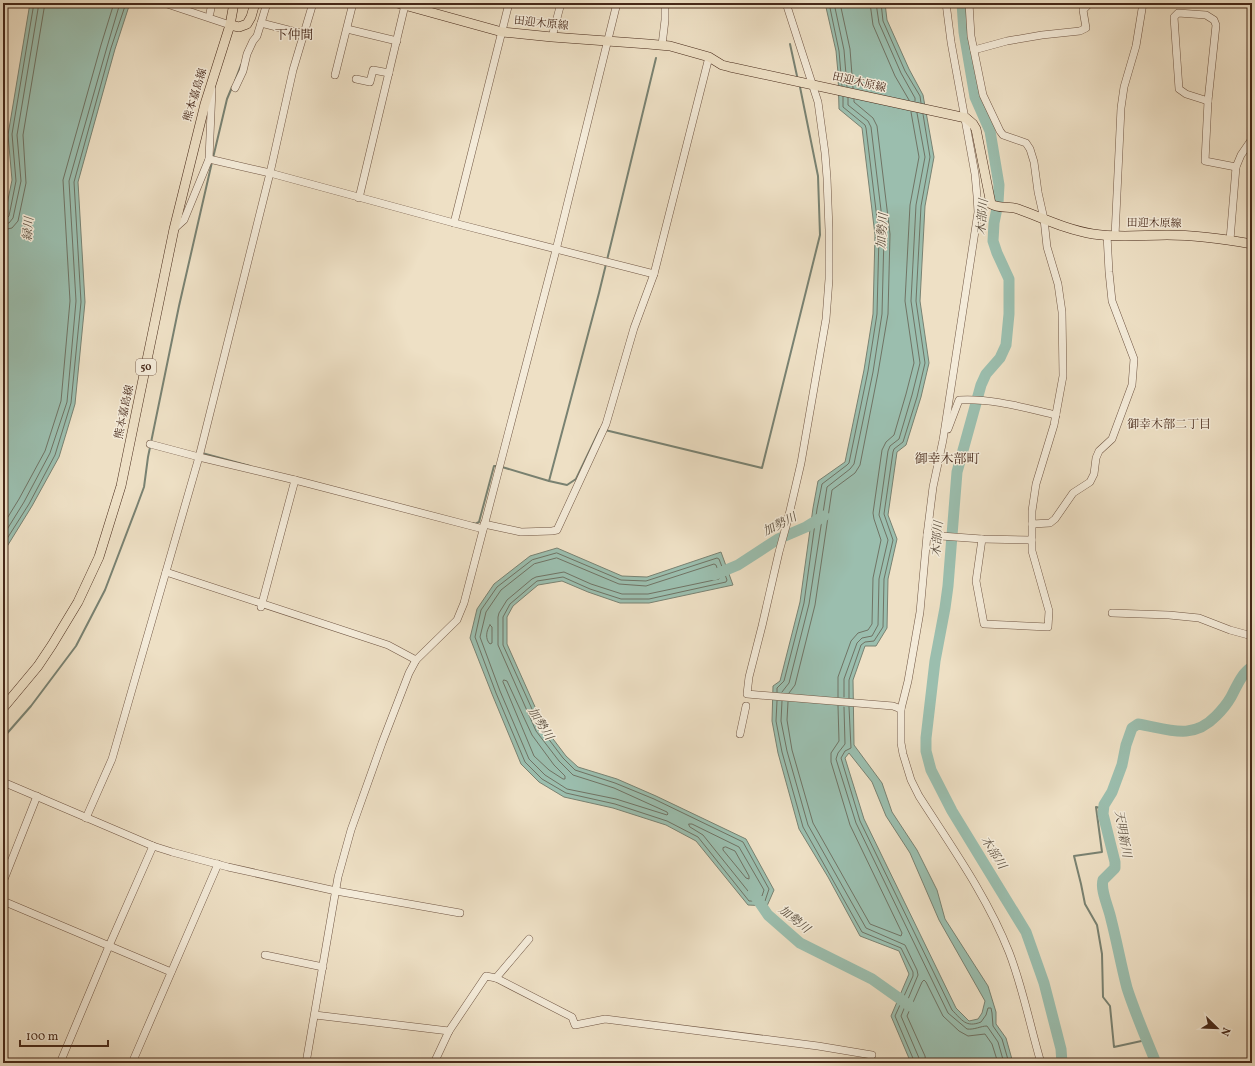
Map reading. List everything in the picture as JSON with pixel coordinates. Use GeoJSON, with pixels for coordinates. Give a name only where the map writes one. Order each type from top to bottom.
{"type":"FeatureCollection","features":[{"type":"Feature","properties":{"kind":"main road","name":"熊本嘉島線"},"geometry":{"type":"LineString","coordinates":[[5,705],[38,666],[52,645],[78,602],[99,557],[121,486],[174,229],[205,104],[234,3]]}},
{"type":"Feature","properties":{"kind":"main road"},"geometry":{"type":"LineString","coordinates":[[227,24],[239,27],[247,24],[251,17],[255,3]]}},
{"type":"Feature","properties":{"kind":"main road","name":"田迎木原線"},"geometry":{"type":"LineString","coordinates":[[401,4],[502,32],[607,42],[662,45],[710,57],[722,65],[730,67],[966,118],[976,129],[991,204],[994,206],[1014,208],[1080,232],[1095,235],[1173,235],[1230,240],[1252,244]]}},
{"type":"Feature","properties":{"kind":"street"},"geometry":{"type":"LineString","coordinates":[[164,3],[227,24]]}},
{"type":"Feature","properties":{"kind":"street"},"geometry":{"type":"LineString","coordinates":[[210,12],[212,3]]}},
{"type":"Feature","properties":{"kind":"street"},"geometry":{"type":"LineString","coordinates":[[235,88],[243,71],[247,54],[257,36],[268,3]]}},
{"type":"Feature","properties":{"kind":"street"},"geometry":{"type":"LineString","coordinates":[[86,818],[112,759],[199,457],[270,173],[293,70],[312,3]]}},
{"type":"Feature","properties":{"kind":"street"},"geometry":{"type":"LineString","coordinates":[[335,75],[353,3]]}},
{"type":"Feature","properties":{"kind":"street"},"geometry":{"type":"LineString","coordinates":[[454,223],[509,3]]}},
{"type":"Feature","properties":{"kind":"street"},"geometry":{"type":"LineString","coordinates":[[552,37],[561,3]]}},
{"type":"Feature","properties":{"kind":"street"},"geometry":{"type":"LineString","coordinates":[[306,1063],[338,877],[351,830],[409,673],[416,660],[457,620],[464,603],[556,250],[617,3]]}},
{"type":"Feature","properties":{"kind":"street"},"geometry":{"type":"LineString","coordinates":[[662,45],[665,20],[665,3]]}},
{"type":"Feature","properties":{"kind":"street"},"geometry":{"type":"LineString","coordinates":[[786,3],[818,102],[825,153],[829,230],[826,319],[801,463],[749,677],[747,694],[897,707]]}},
{"type":"Feature","properties":{"kind":"street"},"geometry":{"type":"LineString","coordinates":[[946,3],[951,42],[975,174],[978,212],[943,440],[933,487],[920,612],[908,681],[897,707],[902,754],[911,780],[919,796],[992,912],[1022,988],[1031,1029],[1041,1063]]}},
{"type":"Feature","properties":{"kind":"street"},"geometry":{"type":"LineString","coordinates":[[970,3],[971,36],[983,95],[1003,135],[1026,143],[1030,149],[1034,162],[1038,192],[1044,219],[1047,247],[1058,284],[1062,312],[1063,376],[1056,415],[1036,484],[1032,510],[1032,551],[1049,611],[1048,627],[984,624],[976,581],[982,539]]}},
{"type":"Feature","properties":{"kind":"street"},"geometry":{"type":"LineString","coordinates":[[974,50],[1007,41],[1080,31],[1086,28],[1083,10],[1090,3]]}},
{"type":"Feature","properties":{"kind":"street"},"geometry":{"type":"LineString","coordinates":[[1032,524],[1050,523],[1055,519],[1073,493],[1090,482],[1094,474],[1096,458],[1099,451],[1112,439],[1132,385],[1134,359],[1112,301],[1109,272],[1121,108],[1124,87],[1136,46],[1143,3]]}},
{"type":"Feature","properties":{"kind":"street"},"geometry":{"type":"LineString","coordinates":[[359,198],[397,41],[401,4]]}},
{"type":"Feature","properties":{"kind":"street"},"geometry":{"type":"LineString","coordinates":[[1208,101],[1186,94],[1179,89],[1174,17],[1178,13],[1206,16],[1214,20],[1216,26],[1208,101],[1204,161],[1236,167]]}},
{"type":"Feature","properties":{"kind":"street"},"geometry":{"type":"LineString","coordinates":[[261,23],[304,34]]}},
{"type":"Feature","properties":{"kind":"street"},"geometry":{"type":"LineString","coordinates":[[347,29],[397,41]]}},
{"type":"Feature","properties":{"kind":"street"},"geometry":{"type":"LineString","coordinates":[[150,444],[483,527],[521,532],[557,530],[606,424],[634,328],[654,274],[710,57]]}},
{"type":"Feature","properties":{"kind":"street"},"geometry":{"type":"LineString","coordinates":[[356,79],[370,82],[373,70],[389,73]]}},
{"type":"Feature","properties":{"kind":"street"},"geometry":{"type":"LineString","coordinates":[[174,229],[184,220],[209,159],[212,83]]}},
{"type":"Feature","properties":{"kind":"street"},"geometry":{"type":"LineString","coordinates":[[1230,240],[1236,167],[1241,155],[1252,139]]}},
{"type":"Feature","properties":{"kind":"street"},"geometry":{"type":"LineString","coordinates":[[209,159],[270,173],[556,250],[654,274]]}},
{"type":"Feature","properties":{"kind":"street"},"geometry":{"type":"LineString","coordinates":[[943,440],[959,400],[990,402],[1056,415]]}},
{"type":"Feature","properties":{"kind":"street"},"geometry":{"type":"LineString","coordinates":[[166,572],[260,608],[294,480]]}},
{"type":"Feature","properties":{"kind":"street"},"geometry":{"type":"LineString","coordinates":[[927,535],[982,539],[1032,540]]}},
{"type":"Feature","properties":{"kind":"street"},"geometry":{"type":"LineString","coordinates":[[262,603],[388,644],[416,660]]}},
{"type":"Feature","properties":{"kind":"street"},"geometry":{"type":"LineString","coordinates":[[1112,613],[1169,615],[1198,618],[1230,630],[1252,636]]}},
{"type":"Feature","properties":{"kind":"street"},"geometry":{"type":"LineString","coordinates":[[3,712],[5,705]]}},
{"type":"Feature","properties":{"kind":"street"},"geometry":{"type":"LineString","coordinates":[[740,734],[746,706]]}},
{"type":"Feature","properties":{"kind":"street"},"geometry":{"type":"LineString","coordinates":[[3,782],[153,846],[172,852],[228,867],[336,891],[460,913]]}},
{"type":"Feature","properties":{"kind":"street"},"geometry":{"type":"LineString","coordinates":[[3,882],[38,796]]}},
{"type":"Feature","properties":{"kind":"street"},"geometry":{"type":"LineString","coordinates":[[60,1063],[153,846]]}},
{"type":"Feature","properties":{"kind":"street"},"geometry":{"type":"LineString","coordinates":[[132,1063],[218,864]]}},
{"type":"Feature","properties":{"kind":"street"},"geometry":{"type":"LineString","coordinates":[[3,901],[171,972]]}},
{"type":"Feature","properties":{"kind":"street"},"geometry":{"type":"LineString","coordinates":[[496,978],[529,939]]}},
{"type":"Feature","properties":{"kind":"street"},"geometry":{"type":"LineString","coordinates":[[265,955],[323,966]]}},
{"type":"Feature","properties":{"kind":"street"},"geometry":{"type":"LineString","coordinates":[[434,1063],[449,1031],[486,976],[496,978],[572,1017],[575,1025],[605,1019],[818,1046],[872,1055]]}},
{"type":"Feature","properties":{"kind":"street"},"geometry":{"type":"LineString","coordinates":[[314,1015],[449,1031]]}},
{"type":"Feature","properties":{"kind":"water","name":"緑川"},"geometry":{"type":"Polygon","coordinates":[[[30,3],[130,3],[115,49],[78,182],[85,302],[75,404],[59,457],[32,506],[3,553],[3,224],[12,180],[8,135],[30,3]]]}},
{"type":"Feature","properties":{"kind":"water"},"geometry":{"type":"Polygon","coordinates":[[[825,3],[885,3],[887,20],[909,69],[923,95],[934,157],[925,206],[920,301],[929,363],[921,397],[906,445],[897,452],[888,515],[897,539],[888,579],[887,628],[876,646],[865,646],[853,680],[854,745],[882,783],[892,812],[917,850],[937,890],[945,919],[988,986],[996,1012],[996,1024],[1006,1038],[1013,1063],[911,1063],[891,1016],[909,974],[899,951],[860,936],[828,877],[799,829],[778,753],[772,721],[773,686],[780,681],[800,602],[818,481],[845,462],[864,370],[873,314],[875,235],[862,128],[839,109],[836,51],[825,3]],[[849,753],[845,758],[864,819],[956,1008],[969,1021],[978,1019],[982,1013],[985,1001],[939,920],[910,853],[886,816],[872,782],[849,753]]]}},
{"type":"Feature","properties":{"kind":"water"},"geometry":{"type":"Polygon","coordinates":[[[557,548],[622,576],[647,577],[721,552],[733,585],[649,603],[620,603],[562,581],[538,585],[513,606],[507,617],[507,644],[544,727],[566,756],[578,767],[617,779],[746,839],[774,890],[767,906],[748,905],[696,841],[666,825],[613,808],[564,797],[539,782],[521,764],[470,638],[477,609],[494,584],[530,556],[557,548]]]}},
{"type":"Feature","properties":{"kind":"waterway","name":"木部川"},"geometry":{"type":"LineString","coordinates":[[962,3],[964,32],[975,97],[990,131],[999,185],[993,241],[1009,279],[1009,314],[1006,345],[1000,358],[986,374],[981,385],[957,472],[948,586],[935,661],[926,738],[926,751],[931,770],[952,811],[1026,932],[1044,983],[1061,1049],[1062,1063]]}},
{"type":"Feature","properties":{"kind":"waterway"},"geometry":{"type":"LineString","coordinates":[[790,44],[797,76]]}},
{"type":"Feature","properties":{"kind":"waterway"},"geometry":{"type":"LineString","coordinates":[[549,481],[599,293],[656,58]]}},
{"type":"Feature","properties":{"kind":"waterway"},"geometry":{"type":"LineString","coordinates":[[235,81],[241,65]]}},
{"type":"Feature","properties":{"kind":"waterway"},"geometry":{"type":"LineString","coordinates":[[213,158],[227,99],[232,87]]}},
{"type":"Feature","properties":{"kind":"waterway"},"geometry":{"type":"LineString","coordinates":[[605,430],[762,468],[820,235],[818,176],[800,87]]}},
{"type":"Feature","properties":{"kind":"waterway"},"geometry":{"type":"LineString","coordinates":[[3,738],[31,706],[76,646],[105,590],[144,487],[148,457],[179,306],[212,162]]}},
{"type":"Feature","properties":{"kind":"waterway"},"geometry":{"type":"LineString","coordinates":[[502,467],[567,485],[576,479],[601,429]]}},
{"type":"Feature","properties":{"kind":"waterway"},"geometry":{"type":"LineString","coordinates":[[202,453],[250,466]]}},
{"type":"Feature","properties":{"kind":"waterway"},"geometry":{"type":"LineString","coordinates":[[473,523],[475,524],[479,522],[494,466],[497,466]]}},
{"type":"Feature","properties":{"kind":"waterway","name":"加勢川"},"geometry":{"type":"LineString","coordinates":[[714,575],[738,565],[778,539],[806,527],[824,516]]}},
{"type":"Feature","properties":{"kind":"waterway","name":"天明新川"},"geometry":{"type":"LineString","coordinates":[[1156,1063],[1127,988],[1104,894],[1102,884],[1103,880],[1115,868],[1115,862],[1103,814],[1104,805],[1112,792],[1122,765],[1126,745],[1132,728],[1138,724],[1170,730],[1189,731],[1207,724],[1222,709],[1242,677],[1252,667]]}},
{"type":"Feature","properties":{"kind":"waterway"},"geometry":{"type":"LineString","coordinates":[[1106,809],[1096,807],[1102,852],[1074,856],[1085,904],[1097,925],[1102,954],[1103,997],[1110,1006],[1114,1047],[1146,1040]]}},
{"type":"Feature","properties":{"kind":"waterway","name":"加勢川"},"geometry":{"type":"LineString","coordinates":[[753,893],[768,915],[800,943],[872,979],[910,1006]]}},
{"type":"Feature","properties":{"kind":"district","name":"下仲間"},"geometry":{"type":"Point","coordinates":[294,36]}},
{"type":"Feature","properties":{"kind":"district","name":"御幸木部二丁目"},"geometry":{"type":"Point","coordinates":[1169,425]}},
{"type":"Feature","properties":{"kind":"district","name":"御幸木部町"},"geometry":{"type":"Point","coordinates":[947,460]}}]}
